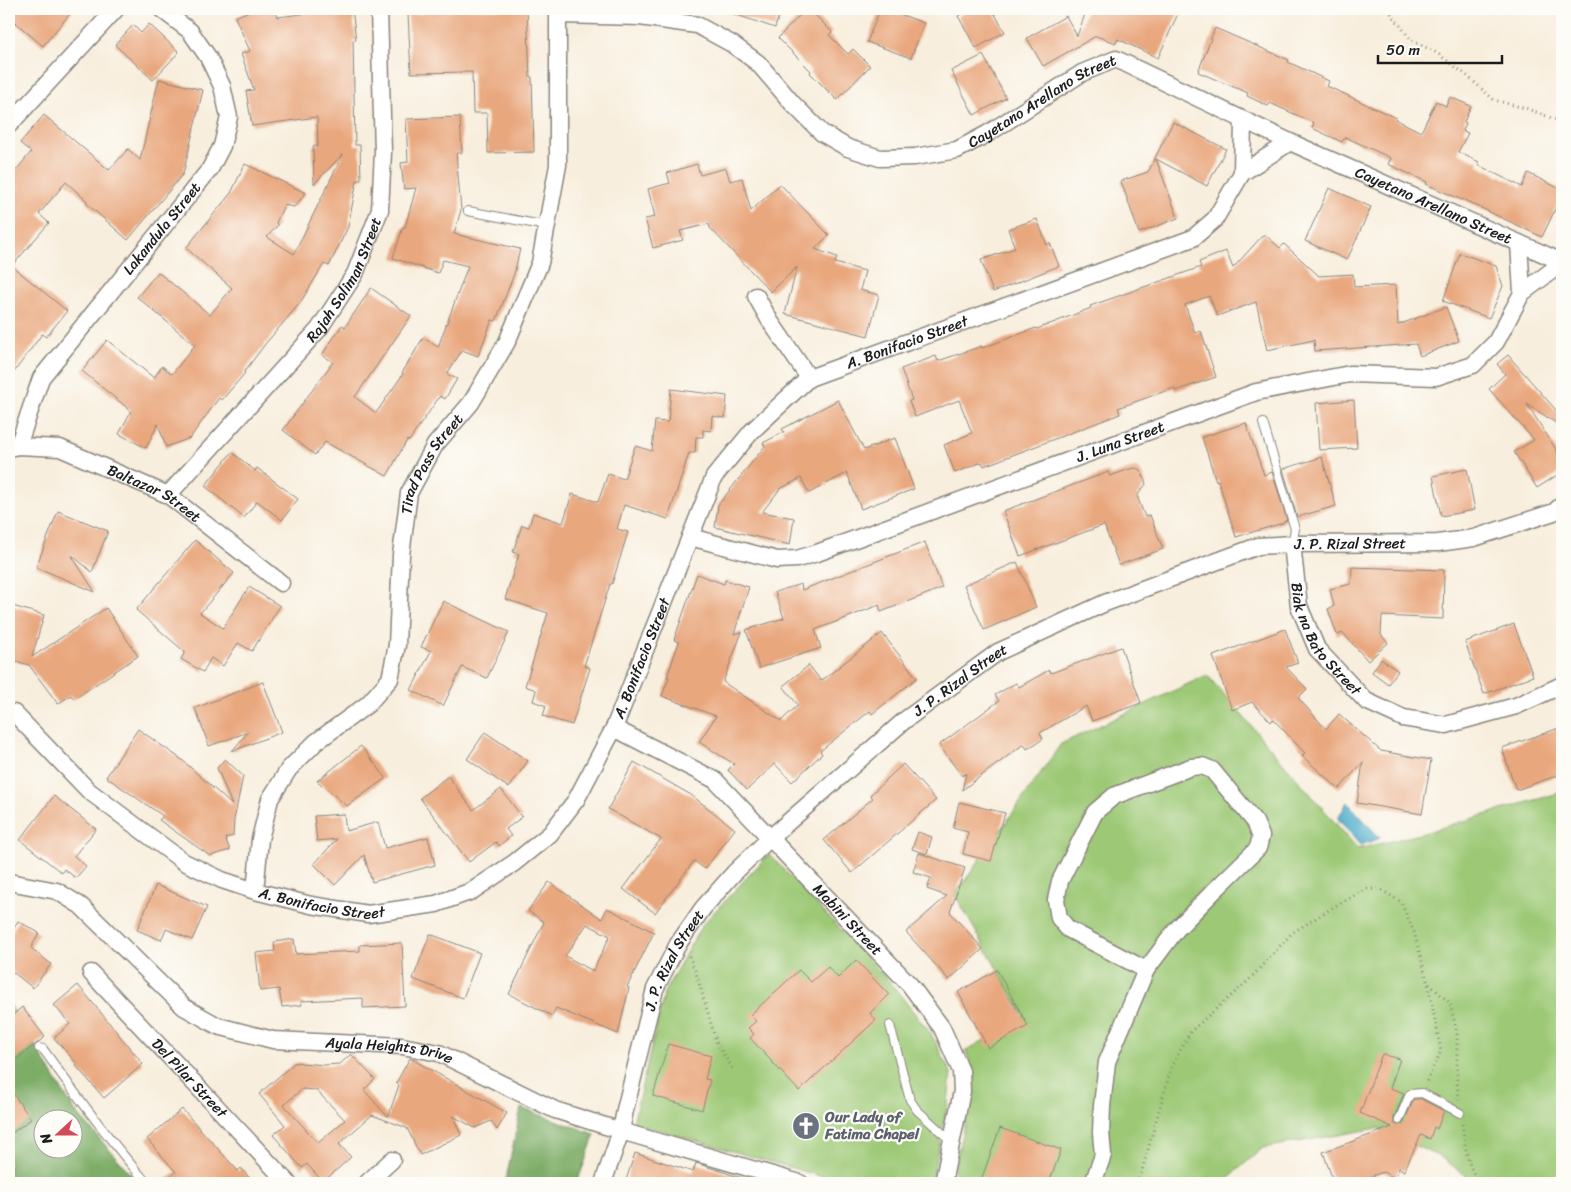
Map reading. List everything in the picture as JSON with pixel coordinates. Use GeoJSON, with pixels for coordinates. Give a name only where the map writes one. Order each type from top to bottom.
{"type":"FeatureCollection","features":[{"type":"Feature","properties":{"kind":"street"},"geometry":{"type":"LineString","coordinates":[[9,126],[116,9]]}},
{"type":"Feature","properties":{"kind":"street","name":"Lakandula Street"},"geometry":{"type":"LineString","coordinates":[[14,447],[41,378],[210,169],[222,146],[229,117],[222,86],[208,57],[190,31],[161,9]]}},
{"type":"Feature","properties":{"kind":"street","name":"Rajah Soliman Street"},"geometry":{"type":"LineString","coordinates":[[168,496],[319,330],[354,274],[380,210],[383,152],[379,9]]}},
{"type":"Feature","properties":{"kind":"street","name":"Cayetano Arellano Street"},"geometry":{"type":"LineString","coordinates":[[558,12],[640,17],[697,25],[732,44],[758,62],[793,104],[822,133],[848,148],[880,158],[915,157],[956,150],[987,134],[1082,73],[1116,59],[1290,142],[1562,263]]}},
{"type":"Feature","properties":{"kind":"street","name":"Tirad Pass Street"},"geometry":{"type":"LineString","coordinates":[[255,891],[260,839],[270,799],[289,769],[316,742],[368,704],[390,679],[397,645],[402,555],[409,493],[435,445],[470,403],[507,342],[540,264],[558,165],[558,12]]}},
{"type":"Feature","properties":{"kind":"street","name":"A. Bonifacio Street"},"geometry":{"type":"LineString","coordinates":[[1242,173],[1243,120]]}},
{"type":"Feature","properties":{"kind":"street","name":"A. Bonifacio Street"},"geometry":{"type":"LineString","coordinates":[[14,713],[89,791],[184,862],[222,880],[255,891],[311,905],[368,914],[436,904],[472,891],[514,863],[550,834],[576,800],[614,728],[714,477],[752,431],[809,378],[1193,238],[1215,219],[1242,173],[1290,142]]}},
{"type":"Feature","properties":{"kind":"street"},"geometry":{"type":"LineString","coordinates":[[1519,243],[1522,293]]}},
{"type":"Feature","properties":{"kind":"street","name":"J. Luna Street"},"geometry":{"type":"LineString","coordinates":[[690,537],[777,560],[796,559],[817,553],[1256,392],[1350,374],[1436,377],[1473,365],[1496,342],[1522,293],[1562,263]]}},
{"type":"Feature","properties":{"kind":"street"},"geometry":{"type":"LineString","coordinates":[[756,296],[770,321],[809,378]]}},
{"type":"Feature","properties":{"kind":"street","name":"Baltazar Street"},"geometry":{"type":"LineString","coordinates":[[14,447],[60,448],[168,496],[281,583]]}},
{"type":"Feature","properties":{"kind":"street","name":"J. P. Rizal Street"},"geometry":{"type":"LineString","coordinates":[[603,1183],[621,1131],[624,1110],[655,989],[678,944],[703,908],[734,873],[770,838],[905,720],[998,652],[1105,603],[1258,546],[1438,543],[1474,538],[1554,512],[1562,504]]}},
{"type":"Feature","properties":{"kind":"street","name":"Biak na Bato Street"},"geometry":{"type":"LineString","coordinates":[[1292,544],[1299,606],[1317,650],[1366,701],[1403,718],[1446,726],[1516,706],[1562,685]]}},
{"type":"Feature","properties":{"kind":"street","name":"Mabini Street"},"geometry":{"type":"LineString","coordinates":[[614,728],[714,780],[910,985],[942,1028],[961,1071],[962,1091],[943,1183]]}},
{"type":"Feature","properties":{"kind":"street"},"geometry":{"type":"LineString","coordinates":[[1093,1183],[1103,1155],[1101,1133],[1102,1106],[1107,1062],[1146,970],[1176,930],[1258,848],[1261,836],[1255,822],[1212,770],[1202,766],[1191,767],[1114,796],[1095,812],[1060,881],[1056,900],[1059,918],[1068,929],[1146,970]]}},
{"type":"Feature","properties":{"kind":"street","name":"Ayala Heights Drive"},"geometry":{"type":"LineString","coordinates":[[9,882],[57,891],[81,906],[184,1007],[218,1026],[273,1040],[402,1046],[439,1053],[555,1110],[800,1183]]}},
{"type":"Feature","properties":{"kind":"street","name":"Del Pilar Street"},"geometry":{"type":"LineString","coordinates":[[91,973],[288,1183]]}},
{"type":"Feature","properties":{"kind":"street"},"geometry":{"type":"LineString","coordinates":[[367,1183],[392,1160]]}},
{"type":"Feature","properties":{"kind":"lane"},"geometry":{"type":"LineString","coordinates":[[468,211],[547,226]]}},
{"type":"Feature","properties":{"kind":"lane"},"geometry":{"type":"LineString","coordinates":[[1263,423],[1295,529],[1292,544]]}},
{"type":"Feature","properties":{"kind":"lane"},"geometry":{"type":"LineString","coordinates":[[890,1025],[910,1100],[917,1110],[951,1140]]}},
{"type":"Feature","properties":{"kind":"lane"},"geometry":{"type":"LineString","coordinates":[[39,1048],[43,1049],[74,1093],[147,1183]]}},
{"type":"Feature","properties":{"kind":"lane"},"geometry":{"type":"LineString","coordinates":[[1399,1120],[1410,1094],[1422,1093],[1460,1113]]}},
{"type":"Feature","properties":{"kind":"path"},"geometry":{"type":"LineString","coordinates":[[1388,9],[1411,40],[1437,53],[1451,63],[1494,100],[1528,109],[1562,122]]}},
{"type":"Feature","properties":{"kind":"path"},"geometry":{"type":"LineString","coordinates":[[1136,1183],[1141,1174],[1172,1065],[1191,1031],[1249,980],[1292,933],[1366,889],[1380,889],[1401,902],[1414,932],[1428,984],[1440,1051],[1422,1093]]}},
{"type":"Feature","properties":{"kind":"path"},"geometry":{"type":"LineString","coordinates":[[682,940],[696,973],[718,1044],[734,1071]]}},
{"type":"Feature","properties":{"kind":"path"},"geometry":{"type":"LineString","coordinates":[[1428,984],[1450,1003],[1457,1033],[1457,1083],[1460,1113],[1473,1176],[1480,1183]]}},
{"type":"Feature","properties":{"kind":"green space"},"geometry":{"type":"Polygon","coordinates":[[[1207,675],[1358,849],[1420,834],[1562,792],[1562,1183],[1475,1183],[1444,1159],[1378,1128],[1263,1148],[1222,1183],[951,1183],[975,1077],[966,1051],[1024,1016],[955,895],[1061,744],[1207,675]]]}},
{"type":"Feature","properties":{"kind":"green space"},"geometry":{"type":"Polygon","coordinates":[[[769,854],[889,981],[931,1034],[951,1073],[948,1103],[931,1183],[845,1183],[633,1123],[665,991],[702,925],[769,854]]]}},
{"type":"Feature","properties":{"kind":"green space"},"geometry":{"type":"Polygon","coordinates":[[[9,1002],[74,1110],[32,1110],[32,1160],[82,1160],[82,1119],[139,1183],[9,1183],[9,1002]]]}},
{"type":"Feature","properties":{"kind":"green space"},"geometry":{"type":"Polygon","coordinates":[[[521,1108],[595,1134],[577,1183],[505,1183],[521,1108]]]}},
{"type":"Feature","properties":{"kind":"water"},"geometry":{"type":"Polygon","coordinates":[[[1347,802],[1380,838],[1361,845],[1338,819],[1347,802]]]}},
{"type":"Feature","properties":{"kind":"building"},"geometry":{"type":"Polygon","coordinates":[[[9,9],[74,9],[43,46],[9,17],[9,9]]]}},
{"type":"Feature","properties":{"kind":"building"},"geometry":{"type":"Polygon","coordinates":[[[254,9],[274,9],[278,17],[309,13],[308,9],[352,9],[356,40],[353,40],[355,145],[360,145],[361,180],[357,180],[348,227],[329,266],[324,264],[300,303],[266,343],[245,373],[222,400],[219,398],[190,438],[166,447],[158,424],[146,448],[119,434],[131,411],[82,371],[107,340],[154,378],[162,366],[172,374],[195,345],[137,297],[158,272],[210,315],[232,288],[186,248],[231,193],[245,164],[306,193],[294,207],[284,205],[276,223],[278,225],[267,237],[294,254],[343,154],[314,184],[313,146],[318,146],[317,117],[252,126],[246,91],[254,90],[241,54],[250,51],[235,17],[254,9]]]}},
{"type":"Feature","properties":{"kind":"building"},"geometry":{"type":"Polygon","coordinates":[[[422,9],[527,9],[530,77],[532,77],[534,152],[488,153],[487,113],[473,113],[472,72],[411,73],[408,14],[422,14],[422,9]]]}},
{"type":"Feature","properties":{"kind":"building"},"geometry":{"type":"Polygon","coordinates":[[[726,9],[781,9],[775,28],[725,11],[726,9]]]}},
{"type":"Feature","properties":{"kind":"building"},"geometry":{"type":"Polygon","coordinates":[[[806,9],[809,9],[832,32],[829,35],[848,54],[853,49],[870,66],[837,100],[778,38],[806,9]]]}},
{"type":"Feature","properties":{"kind":"building"},"geometry":{"type":"Polygon","coordinates":[[[880,9],[886,9],[924,23],[911,58],[867,42],[880,9]]]}},
{"type":"Feature","properties":{"kind":"building"},"geometry":{"type":"Polygon","coordinates":[[[971,9],[992,9],[1005,32],[976,48],[958,16],[971,9]]]}},
{"type":"Feature","properties":{"kind":"building"},"geometry":{"type":"Polygon","coordinates":[[[1087,9],[1180,9],[1158,58],[1118,39],[1116,43],[1096,36],[1043,66],[1027,38],[1066,16],[1077,36],[1087,9]]]}},
{"type":"Feature","properties":{"kind":"building"},"geometry":{"type":"Polygon","coordinates":[[[149,24],[179,52],[153,80],[115,45],[133,25],[141,33],[149,24]]]}},
{"type":"Feature","properties":{"kind":"building"},"geometry":{"type":"Polygon","coordinates":[[[1215,28],[1289,60],[1288,62],[1329,81],[1327,86],[1396,118],[1421,132],[1436,101],[1446,106],[1450,97],[1471,106],[1464,122],[1466,123],[1463,131],[1468,133],[1458,152],[1479,162],[1478,165],[1522,187],[1528,173],[1562,190],[1562,195],[1542,237],[1426,184],[1427,182],[1388,164],[1391,158],[1345,137],[1342,142],[1312,128],[1314,123],[1270,103],[1268,106],[1247,96],[1248,93],[1198,72],[1215,28]]]}},
{"type":"Feature","properties":{"kind":"building"},"geometry":{"type":"Polygon","coordinates":[[[983,55],[1006,98],[974,115],[951,71],[983,55]]]}},
{"type":"Feature","properties":{"kind":"building"},"geometry":{"type":"Polygon","coordinates":[[[159,79],[203,90],[183,174],[128,240],[86,203],[87,201],[66,182],[39,214],[49,223],[12,266],[67,311],[46,337],[42,334],[9,379],[9,179],[31,152],[20,143],[44,115],[109,170],[128,149],[140,160],[159,79]]]}},
{"type":"Feature","properties":{"kind":"building"},"geometry":{"type":"Polygon","coordinates":[[[460,117],[462,153],[456,153],[461,210],[454,234],[520,249],[514,274],[496,321],[492,320],[478,356],[462,350],[447,374],[457,379],[445,399],[440,396],[409,441],[407,440],[387,476],[325,442],[315,455],[283,430],[333,362],[322,355],[342,325],[345,327],[371,288],[411,316],[355,397],[376,413],[403,374],[423,338],[438,347],[468,266],[443,260],[438,273],[393,258],[403,227],[405,227],[416,188],[404,189],[401,163],[408,162],[406,119],[460,117]]]}},
{"type":"Feature","properties":{"kind":"building"},"geometry":{"type":"Polygon","coordinates":[[[1173,122],[1226,149],[1207,186],[1156,159],[1178,218],[1139,233],[1121,181],[1148,172],[1173,122]]]}},
{"type":"Feature","properties":{"kind":"building"},"geometry":{"type":"Polygon","coordinates":[[[697,164],[700,175],[726,168],[730,181],[742,178],[751,211],[780,184],[829,235],[815,249],[837,257],[835,263],[865,271],[860,290],[879,295],[868,336],[785,314],[797,267],[771,292],[710,228],[709,224],[680,231],[683,240],[653,248],[645,219],[655,217],[648,189],[670,183],[667,173],[697,164]]]}},
{"type":"Feature","properties":{"kind":"building"},"geometry":{"type":"Polygon","coordinates":[[[1329,188],[1371,207],[1347,260],[1305,241],[1329,188]]]}},
{"type":"Feature","properties":{"kind":"building"},"geometry":{"type":"Polygon","coordinates":[[[1037,219],[1047,245],[1050,243],[1059,266],[993,292],[981,260],[1015,248],[1008,229],[1037,219]]]}},
{"type":"Feature","properties":{"kind":"building"},"geometry":{"type":"Polygon","coordinates":[[[1264,234],[1280,248],[1284,244],[1319,276],[1353,274],[1354,287],[1396,285],[1398,325],[1446,307],[1459,341],[1420,356],[1416,344],[1315,351],[1314,340],[1267,350],[1256,302],[1217,316],[1209,296],[1185,305],[1195,333],[1201,331],[1216,377],[1175,391],[1174,388],[1118,408],[1120,414],[984,466],[982,462],[955,473],[944,445],[972,433],[959,400],[915,417],[909,401],[912,400],[901,369],[936,356],[938,361],[1037,329],[1091,308],[1090,306],[1201,267],[1199,262],[1226,251],[1233,268],[1264,234]]]}},
{"type":"Feature","properties":{"kind":"building"},"geometry":{"type":"Polygon","coordinates":[[[1460,253],[1496,266],[1503,286],[1489,318],[1443,301],[1460,253]]]}},
{"type":"Feature","properties":{"kind":"building"},"geometry":{"type":"Polygon","coordinates":[[[1508,355],[1562,417],[1562,427],[1527,404],[1562,459],[1562,472],[1537,488],[1514,452],[1534,440],[1489,389],[1505,374],[1497,364],[1508,355]]]}},
{"type":"Feature","properties":{"kind":"building"},"geometry":{"type":"Polygon","coordinates":[[[671,389],[727,396],[725,418],[712,416],[711,431],[703,430],[703,437],[696,437],[695,453],[689,453],[668,519],[624,505],[617,529],[628,532],[584,666],[590,668],[572,725],[543,716],[546,706],[533,701],[536,690],[525,686],[548,613],[505,599],[519,554],[513,552],[522,525],[529,527],[533,513],[563,523],[572,494],[598,502],[608,474],[624,479],[635,446],[652,451],[655,421],[668,422],[671,389]]]}},
{"type":"Feature","properties":{"kind":"building"},"geometry":{"type":"Polygon","coordinates":[[[838,400],[864,450],[895,438],[914,489],[861,509],[847,473],[809,493],[801,478],[780,489],[762,512],[794,518],[790,545],[715,527],[718,505],[765,446],[763,443],[784,432],[782,429],[838,400]]]}},
{"type":"Feature","properties":{"kind":"building"},"geometry":{"type":"Polygon","coordinates":[[[1354,400],[1357,448],[1319,450],[1316,403],[1354,400]]]}},
{"type":"Feature","properties":{"kind":"building"},"geometry":{"type":"Polygon","coordinates":[[[1246,423],[1264,475],[1272,472],[1287,520],[1283,523],[1236,537],[1202,437],[1246,423]]]}},
{"type":"Feature","properties":{"kind":"building"},"geometry":{"type":"Polygon","coordinates":[[[232,452],[255,471],[257,468],[298,499],[282,520],[257,501],[244,518],[205,486],[232,452]]]}},
{"type":"Feature","properties":{"kind":"building"},"geometry":{"type":"Polygon","coordinates":[[[1322,457],[1336,506],[1297,517],[1283,469],[1322,457]]]}},
{"type":"Feature","properties":{"kind":"building"},"geometry":{"type":"Polygon","coordinates":[[[1136,468],[1140,470],[1146,484],[1137,496],[1145,517],[1150,515],[1163,549],[1119,565],[1104,525],[1020,556],[1003,511],[1108,472],[1110,476],[1136,468]]]}},
{"type":"Feature","properties":{"kind":"building"},"geometry":{"type":"Polygon","coordinates":[[[1467,469],[1475,510],[1441,516],[1433,476],[1467,469]]]}},
{"type":"Feature","properties":{"kind":"building"},"geometry":{"type":"Polygon","coordinates":[[[58,511],[108,531],[92,572],[72,556],[95,592],[36,567],[58,511]]]}},
{"type":"Feature","properties":{"kind":"building"},"geometry":{"type":"Polygon","coordinates":[[[195,540],[234,573],[200,613],[223,628],[249,587],[280,606],[252,651],[238,643],[223,666],[211,658],[203,672],[181,659],[185,652],[136,610],[195,540]]]}},
{"type":"Feature","properties":{"kind":"building"},"geometry":{"type":"Polygon","coordinates":[[[925,542],[942,588],[881,612],[879,605],[815,630],[821,648],[759,668],[746,630],[784,618],[775,592],[801,584],[802,590],[925,542]]]}},
{"type":"Feature","properties":{"kind":"building"},"geometry":{"type":"Polygon","coordinates":[[[1017,562],[1036,607],[984,630],[964,585],[1017,562]]]}},
{"type":"Feature","properties":{"kind":"building"},"geometry":{"type":"Polygon","coordinates":[[[1352,567],[1444,570],[1443,619],[1382,616],[1381,635],[1388,643],[1368,661],[1343,633],[1337,635],[1328,609],[1334,606],[1330,589],[1351,584],[1352,567]]]}},
{"type":"Feature","properties":{"kind":"building"},"geometry":{"type":"Polygon","coordinates":[[[697,574],[724,584],[725,580],[749,587],[734,634],[742,632],[723,682],[781,721],[798,705],[783,686],[809,665],[821,681],[882,633],[917,678],[872,714],[870,711],[820,751],[822,754],[792,782],[775,764],[747,790],[728,770],[734,764],[699,742],[716,716],[662,696],[679,642],[674,640],[697,574]]]}},
{"type":"Feature","properties":{"kind":"building"},"geometry":{"type":"Polygon","coordinates":[[[443,601],[509,632],[487,678],[462,667],[443,706],[411,690],[431,651],[421,647],[443,601]]]}},
{"type":"Feature","properties":{"kind":"building"},"geometry":{"type":"Polygon","coordinates":[[[9,605],[44,615],[32,657],[106,608],[138,656],[74,699],[71,695],[58,704],[29,665],[9,659],[9,605]]]}},
{"type":"Feature","properties":{"kind":"building"},"geometry":{"type":"Polygon","coordinates":[[[1514,624],[1533,676],[1484,694],[1465,642],[1514,624]]]}},
{"type":"Feature","properties":{"kind":"building"},"geometry":{"type":"Polygon","coordinates":[[[1285,629],[1298,663],[1286,667],[1307,689],[1298,698],[1326,729],[1339,714],[1381,751],[1431,760],[1422,814],[1357,803],[1363,762],[1339,789],[1302,756],[1305,753],[1273,719],[1271,722],[1252,702],[1232,710],[1213,656],[1285,629]]]}},
{"type":"Feature","properties":{"kind":"building"},"geometry":{"type":"Polygon","coordinates":[[[1121,647],[1141,703],[1092,721],[1086,706],[1040,733],[1043,739],[1027,749],[1024,744],[962,790],[966,773],[962,776],[939,745],[999,701],[995,695],[1016,683],[1019,687],[1049,670],[1051,673],[1121,647]]]}},
{"type":"Feature","properties":{"kind":"building"},"geometry":{"type":"Polygon","coordinates":[[[1381,659],[1398,671],[1388,684],[1372,672],[1381,659]]]}},
{"type":"Feature","properties":{"kind":"building"},"geometry":{"type":"Polygon","coordinates":[[[263,682],[282,732],[232,751],[248,732],[209,746],[195,708],[263,682]]]}},
{"type":"Feature","properties":{"kind":"building"},"geometry":{"type":"Polygon","coordinates":[[[1562,727],[1562,774],[1516,790],[1502,748],[1562,727]]]}},
{"type":"Feature","properties":{"kind":"building"},"geometry":{"type":"Polygon","coordinates":[[[138,729],[181,759],[232,805],[217,768],[225,759],[243,776],[234,820],[233,836],[225,838],[230,850],[210,856],[159,820],[163,816],[106,777],[138,729]]]}},
{"type":"Feature","properties":{"kind":"building"},"geometry":{"type":"Polygon","coordinates":[[[485,732],[528,761],[509,788],[467,759],[485,732]]]}},
{"type":"Feature","properties":{"kind":"building"},"geometry":{"type":"Polygon","coordinates":[[[361,746],[386,778],[347,806],[317,781],[361,746]]]}},
{"type":"Feature","properties":{"kind":"building"},"geometry":{"type":"Polygon","coordinates":[[[634,762],[691,795],[735,829],[705,869],[694,861],[655,913],[623,889],[661,839],[608,809],[634,762]]]}},
{"type":"Feature","properties":{"kind":"building"},"geometry":{"type":"Polygon","coordinates":[[[903,764],[936,800],[852,873],[824,840],[873,798],[870,795],[903,764]]]}},
{"type":"Feature","properties":{"kind":"building"},"geometry":{"type":"Polygon","coordinates":[[[448,776],[473,810],[501,789],[522,817],[506,829],[511,836],[499,846],[496,842],[469,862],[420,798],[448,776]]]}},
{"type":"Feature","properties":{"kind":"building"},"geometry":{"type":"Polygon","coordinates":[[[54,796],[96,829],[74,856],[86,866],[76,878],[64,869],[62,873],[20,840],[54,796]]]}},
{"type":"Feature","properties":{"kind":"building"},"geometry":{"type":"Polygon","coordinates":[[[959,802],[1005,813],[991,861],[963,854],[968,832],[953,828],[959,802]]]}},
{"type":"Feature","properties":{"kind":"building"},"geometry":{"type":"Polygon","coordinates":[[[344,814],[346,831],[378,822],[385,848],[428,837],[435,865],[372,882],[364,855],[335,885],[314,864],[337,839],[317,841],[314,816],[344,814]]]}},
{"type":"Feature","properties":{"kind":"building"},"geometry":{"type":"Polygon","coordinates":[[[918,832],[932,837],[927,854],[912,849],[918,832]]]}},
{"type":"Feature","properties":{"kind":"building"},"geometry":{"type":"Polygon","coordinates":[[[919,853],[965,868],[950,912],[983,949],[949,980],[906,932],[947,896],[927,889],[931,878],[913,872],[919,853]]]}},
{"type":"Feature","properties":{"kind":"building"},"geometry":{"type":"Polygon","coordinates":[[[549,882],[602,919],[607,908],[654,932],[627,987],[629,988],[618,1034],[556,1008],[552,1016],[509,994],[544,922],[528,911],[549,882]],[[587,924],[565,956],[593,971],[610,936],[587,924]]]}},
{"type":"Feature","properties":{"kind":"building"},"geometry":{"type":"Polygon","coordinates":[[[156,885],[207,907],[192,940],[166,929],[161,940],[137,930],[156,885]]]}},
{"type":"Feature","properties":{"kind":"building"},"geometry":{"type":"Polygon","coordinates":[[[18,921],[39,933],[31,948],[51,964],[33,988],[9,969],[9,937],[18,921]]]}},
{"type":"Feature","properties":{"kind":"building"},"geometry":{"type":"Polygon","coordinates":[[[430,934],[480,953],[463,998],[413,979],[430,934]]]}},
{"type":"Feature","properties":{"kind":"building"},"geometry":{"type":"Polygon","coordinates":[[[294,939],[296,954],[360,951],[360,945],[402,943],[405,1006],[363,1008],[363,998],[301,1001],[302,1005],[282,1007],[279,989],[260,991],[256,953],[275,951],[274,942],[294,939]]]}},
{"type":"Feature","properties":{"kind":"building"},"geometry":{"type":"Polygon","coordinates":[[[856,960],[889,995],[870,1013],[876,1020],[799,1091],[750,1038],[754,1034],[748,1028],[756,1021],[750,1015],[799,970],[811,982],[828,967],[838,978],[856,960]]]}},
{"type":"Feature","properties":{"kind":"building"},"geometry":{"type":"Polygon","coordinates":[[[997,970],[1028,1026],[988,1048],[958,992],[997,970]]]}},
{"type":"Feature","properties":{"kind":"building"},"geometry":{"type":"Polygon","coordinates":[[[78,985],[143,1064],[104,1098],[54,1038],[70,1024],[54,1005],[78,985]]]}},
{"type":"Feature","properties":{"kind":"building"},"geometry":{"type":"Polygon","coordinates":[[[22,1007],[45,1037],[9,1065],[9,1018],[22,1007]]]}},
{"type":"Feature","properties":{"kind":"building"},"geometry":{"type":"Polygon","coordinates":[[[668,1044],[711,1056],[705,1079],[710,1080],[702,1110],[653,1096],[668,1044]]]}},
{"type":"Feature","properties":{"kind":"building"},"geometry":{"type":"Polygon","coordinates":[[[351,1054],[375,1079],[364,1090],[388,1117],[399,1085],[396,1083],[410,1058],[507,1113],[497,1130],[491,1121],[475,1128],[453,1116],[461,1135],[420,1155],[407,1128],[372,1115],[339,1144],[351,1157],[323,1182],[307,1164],[302,1168],[273,1135],[285,1125],[259,1094],[294,1063],[340,1064],[351,1054]],[[302,1089],[284,1105],[318,1143],[345,1120],[316,1090],[302,1089]]]}},
{"type":"Feature","properties":{"kind":"building"},"geometry":{"type":"Polygon","coordinates":[[[1382,1054],[1400,1059],[1390,1088],[1404,1093],[1394,1118],[1394,1123],[1397,1125],[1403,1124],[1414,1099],[1421,1099],[1444,1111],[1437,1129],[1434,1127],[1430,1139],[1421,1135],[1404,1171],[1399,1168],[1395,1178],[1383,1172],[1353,1183],[1334,1183],[1323,1152],[1392,1127],[1360,1113],[1382,1054]]]}},
{"type":"Feature","properties":{"kind":"building"},"geometry":{"type":"Polygon","coordinates":[[[9,1088],[31,1119],[9,1135],[9,1088]]]}},
{"type":"Feature","properties":{"kind":"building"},"geometry":{"type":"Polygon","coordinates":[[[182,1109],[238,1171],[241,1168],[254,1183],[163,1183],[176,1172],[147,1139],[182,1109]]]}},
{"type":"Feature","properties":{"kind":"building"},"geometry":{"type":"Polygon","coordinates":[[[1000,1128],[1061,1150],[1049,1183],[980,1183],[1000,1128]]]}},
{"type":"Feature","properties":{"kind":"building"},"geometry":{"type":"Polygon","coordinates":[[[635,1153],[693,1172],[696,1163],[751,1181],[750,1183],[625,1183],[635,1153]]]}},
{"type":"Feature","properties":{"kind":"place","name":"Our Lady of Fatima Chapel"},"geometry":{"type":"Point","coordinates":[806,1126]}}]}
